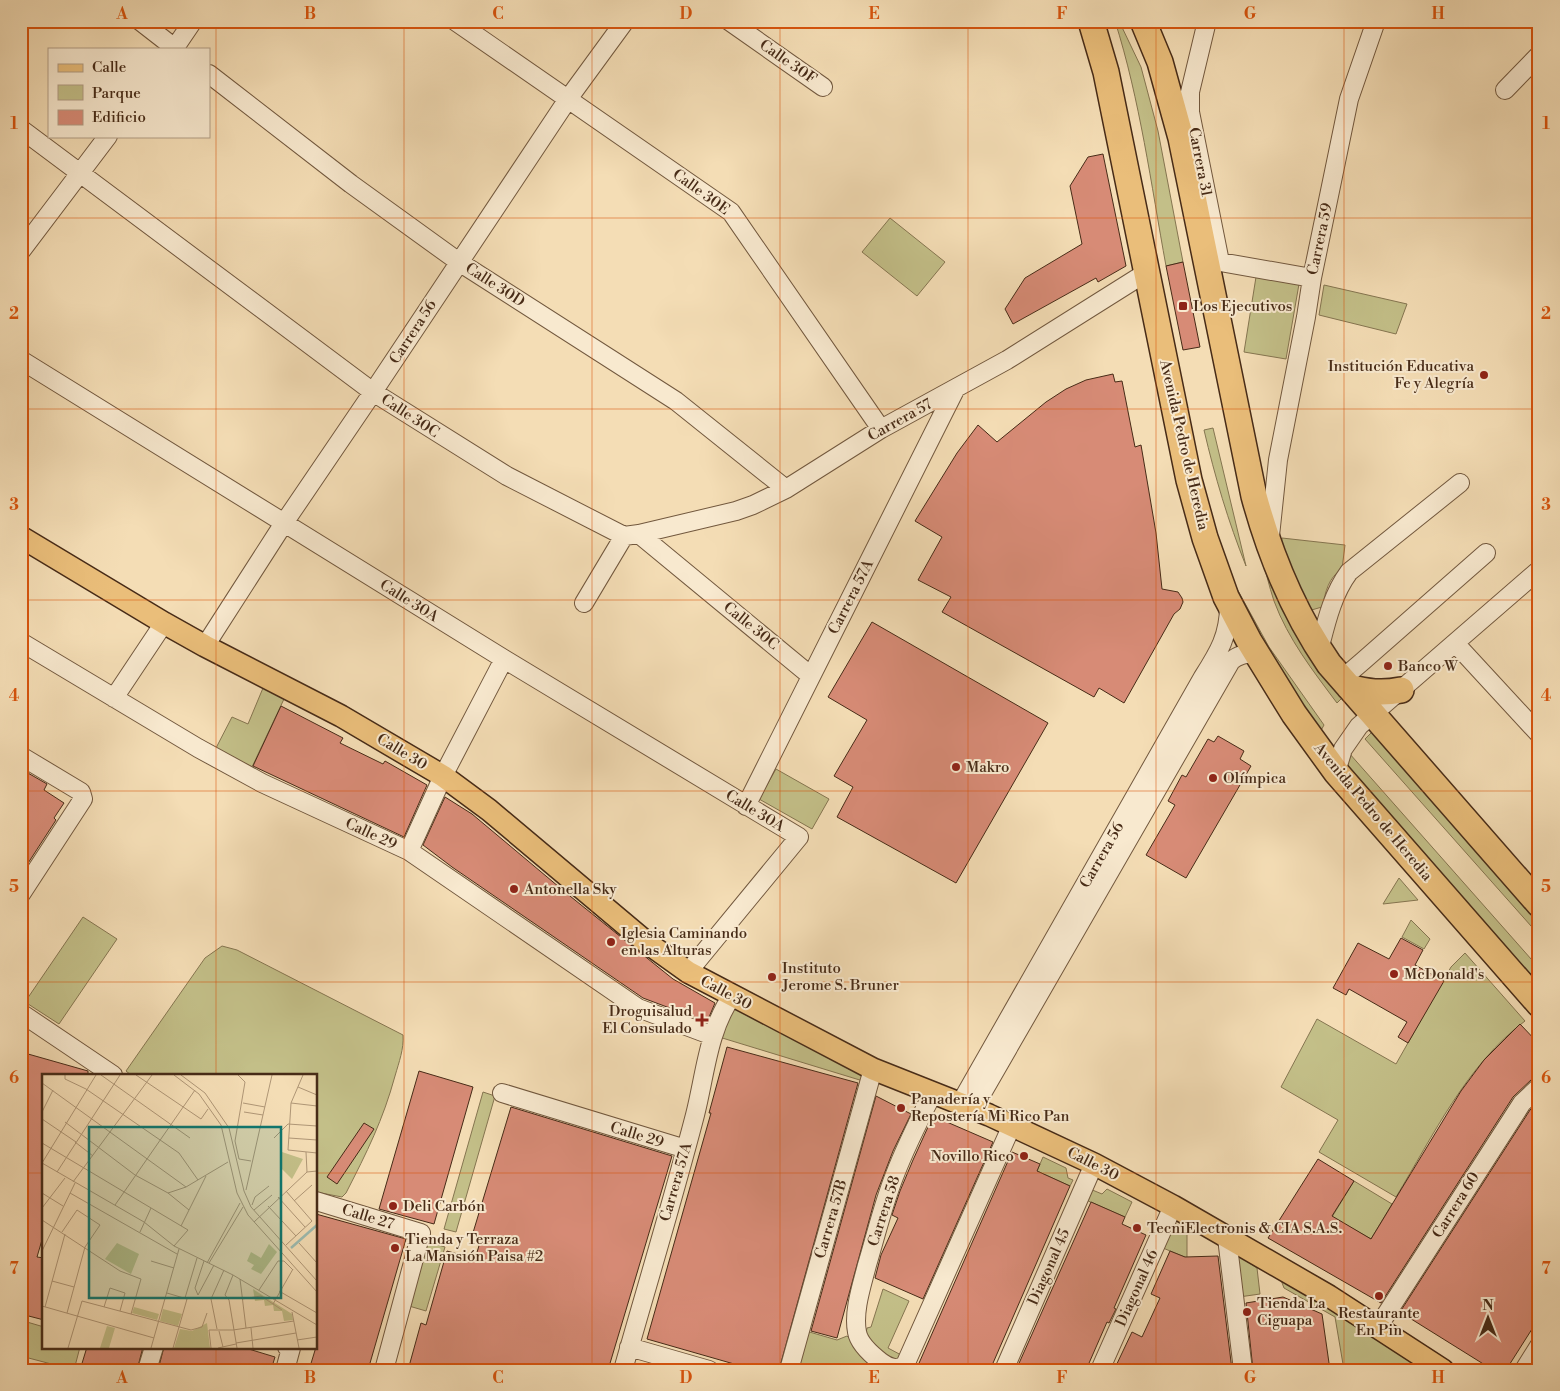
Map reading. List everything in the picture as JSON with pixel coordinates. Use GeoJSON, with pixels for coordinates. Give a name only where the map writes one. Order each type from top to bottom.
{"type":"FeatureCollection","features":[{"type":"Feature","properties":{"kind":"highway","name":"Avenida Pedro de Heredia"},"geometry":{"type":"LineString","coordinates":[[1091,21],[1106,72],[1189,480],[1205,538],[1229,602],[1256,653],[1294,714],[1336,772],[1539,1004]]}},
{"type":"Feature","properties":{"kind":"highway"},"geometry":{"type":"LineString","coordinates":[[1143,21],[1160,62],[1181,138],[1248,472],[1259,516],[1270,548],[1303,621],[1319,650],[1396,742],[1539,904]]}},
{"type":"Feature","properties":{"kind":"highway"},"geometry":{"type":"LineString","coordinates":[[1345,683],[1380,693],[1401,690]]}},
{"type":"Feature","properties":{"kind":"highway"},"geometry":{"type":"LineString","coordinates":[[1515,976],[1524,982],[1539,986]]}},
{"type":"Feature","properties":{"kind":"main road","name":"Calle 30"},"geometry":{"type":"LineString","coordinates":[[21,537],[164,623],[333,712],[443,776],[489,810],[646,942],[688,972],[873,1069],[1012,1125],[1094,1164],[1173,1206],[1378,1327],[1443,1370]]}},
{"type":"Feature","properties":{"kind":"street"},"geometry":{"type":"LineString","coordinates":[[140,21],[175,48],[193,21]]}},
{"type":"Feature","properties":{"kind":"street","name":"Calle 30E"},"geometry":{"type":"LineString","coordinates":[[455,21],[731,212],[881,429]]}},
{"type":"Feature","properties":{"kind":"street","name":"Carrera 56"},"geometry":{"type":"LineString","coordinates":[[206,646],[284,524],[568,99],[626,21]]}},
{"type":"Feature","properties":{"kind":"street","name":"Calle 30F"},"geometry":{"type":"LineString","coordinates":[[728,21],[823,86]]}},
{"type":"Feature","properties":{"kind":"street","name":"Carrera 31"},"geometry":{"type":"LineString","coordinates":[[1207,21],[1190,92],[1190,112],[1220,262],[1312,278]]}},
{"type":"Feature","properties":{"kind":"street","name":"Carrera 59"},"geometry":{"type":"LineString","coordinates":[[1270,548],[1272,508],[1278,460],[1312,278],[1349,99],[1376,21]]}},
{"type":"Feature","properties":{"kind":"street"},"geometry":{"type":"LineString","coordinates":[[1505,90],[1539,55]]}},
{"type":"Feature","properties":{"kind":"street","name":"Calle 30D"},"geometry":{"type":"LineString","coordinates":[[210,75],[351,184],[459,262],[676,401],[786,489]]}},
{"type":"Feature","properties":{"kind":"street","name":"Calle 30C"},"geometry":{"type":"LineString","coordinates":[[21,129],[373,392],[507,476],[631,535],[811,676]]}},
{"type":"Feature","properties":{"kind":"street"},"geometry":{"type":"LineString","coordinates":[[24,241],[106,138]]}},
{"type":"Feature","properties":{"kind":"street","name":"Carrera 57"},"geometry":{"type":"LineString","coordinates":[[631,535],[736,511],[786,489],[881,429],[1007,360],[1147,272]]}},
{"type":"Feature","properties":{"kind":"street","name":"Calle 30A"},"geometry":{"type":"LineString","coordinates":[[21,360],[504,660],[799,837],[688,972]]}},
{"type":"Feature","properties":{"kind":"street","name":"Carrera 57A"},"geometry":{"type":"LineString","coordinates":[[746,806],[956,388]]}},
{"type":"Feature","properties":{"kind":"street"},"geometry":{"type":"LineString","coordinates":[[1248,472],[1255,476],[1263,476],[1270,473],[1278,460]]}},
{"type":"Feature","properties":{"kind":"street"},"geometry":{"type":"LineString","coordinates":[[1319,650],[1329,612],[1337,591],[1349,572],[1460,483]]}},
{"type":"Feature","properties":{"kind":"street"},"geometry":{"type":"LineString","coordinates":[[584,603],[631,535]]}},
{"type":"Feature","properties":{"kind":"street"},"geometry":{"type":"LineString","coordinates":[[1345,683],[1363,662],[1486,553]]}},
{"type":"Feature","properties":{"kind":"street"},"geometry":{"type":"LineString","coordinates":[[1336,772],[1341,754],[1354,731],[1538,571]]}},
{"type":"Feature","properties":{"kind":"street","name":"Carrera 56"},"geometry":{"type":"LineString","coordinates":[[967,1106],[1217,656],[1228,629],[1229,602]]}},
{"type":"Feature","properties":{"kind":"street"},"geometry":{"type":"LineString","coordinates":[[1303,621],[1320,618],[1329,612]]}},
{"type":"Feature","properties":{"kind":"street"},"geometry":{"type":"LineString","coordinates":[[114,698],[164,623]]}},
{"type":"Feature","properties":{"kind":"street","name":"Calle 29"},"geometry":{"type":"LineString","coordinates":[[21,642],[198,748],[262,783],[410,851],[638,1008],[713,1036]]}},
{"type":"Feature","properties":{"kind":"street"},"geometry":{"type":"LineString","coordinates":[[1455,643],[1539,734]]}},
{"type":"Feature","properties":{"kind":"street","name":"Carrera 56"},"geometry":{"type":"LineString","coordinates":[[967,1106],[1232,661],[1244,654],[1256,653]]}},
{"type":"Feature","properties":{"kind":"street"},"geometry":{"type":"LineString","coordinates":[[410,851],[443,776],[504,660]]}},
{"type":"Feature","properties":{"kind":"street"},"geometry":{"type":"LineString","coordinates":[[1396,742],[1394,711],[1401,690]]}},
{"type":"Feature","properties":{"kind":"street"},"geometry":{"type":"LineString","coordinates":[[21,756],[81,792],[83,799],[21,894]]}},
{"type":"Feature","properties":{"kind":"street","name":"Carrera 57A"},"geometry":{"type":"LineString","coordinates":[[623,1370],[686,1149],[713,1036],[732,996]]}},
{"type":"Feature","properties":{"kind":"street"},"geometry":{"type":"LineString","coordinates":[[21,1013],[112,1074]]}},
{"type":"Feature","properties":{"kind":"street","name":"Carrera 57B"},"geometry":{"type":"LineString","coordinates":[[789,1370],[873,1069]]}},
{"type":"Feature","properties":{"kind":"street","name":"Carrera 60"},"geometry":{"type":"LineString","coordinates":[[1378,1327],[1522,1103],[1539,1087]]}},
{"type":"Feature","properties":{"kind":"street","name":"Calle 29"},"geometry":{"type":"LineString","coordinates":[[502,1093],[686,1149]]}},
{"type":"Feature","properties":{"kind":"street","name":"Carrera 58"},"geometry":{"type":"LineString","coordinates":[[932,1093],[888,1193],[864,1278],[857,1315],[858,1335],[868,1350],[887,1366],[897,1368],[905,1365],[1012,1125]]}},
{"type":"Feature","properties":{"kind":"street","name":"Diagonal 45"},"geometry":{"type":"LineString","coordinates":[[1004,1370],[1094,1164]]}},
{"type":"Feature","properties":{"kind":"street","name":"Calle 27"},"geometry":{"type":"LineString","coordinates":[[318,1202],[420,1233],[384,1370]]}},
{"type":"Feature","properties":{"kind":"street","name":"Diagonal 46"},"geometry":{"type":"LineString","coordinates":[[1100,1370],[1173,1206]]}},
{"type":"Feature","properties":{"kind":"street"},"geometry":{"type":"LineString","coordinates":[[1227,1238],[1243,1370]]}},
{"type":"Feature","properties":{"kind":"street"},"geometry":{"type":"LineString","coordinates":[[1524,1370],[1539,1346]]}},
{"type":"Feature","properties":{"kind":"street"},"geometry":{"type":"LineString","coordinates":[[629,1347],[709,1370]]}},
{"type":"Feature","properties":{"kind":"street"},"geometry":{"type":"LineString","coordinates":[[147,1370],[154,1348]]}},
{"type":"Feature","properties":{"kind":"street"},"geometry":{"type":"LineString","coordinates":[[285,1370],[289,1348]]}},
{"type":"Feature","properties":{"kind":"green space"},"geometry":{"type":"Polygon","coordinates":[[[1115,21],[1119,21],[1141,67],[1158,131],[1183,262],[1166,266],[1138,112],[1115,21]]]}},
{"type":"Feature","properties":{"kind":"green space"},"geometry":{"type":"Polygon","coordinates":[[[890,218],[945,262],[917,296],[862,252],[890,218]]]}},
{"type":"Feature","properties":{"kind":"green space"},"geometry":{"type":"Polygon","coordinates":[[[1256,277],[1299,284],[1286,359],[1244,352],[1256,277]]]}},
{"type":"Feature","properties":{"kind":"green space"},"geometry":{"type":"Polygon","coordinates":[[[1324,285],[1407,304],[1396,334],[1319,315],[1324,285]]]}},
{"type":"Feature","properties":{"kind":"green space"},"geometry":{"type":"Polygon","coordinates":[[[1213,428],[1246,566],[1222,499],[1204,430],[1213,428]]]}},
{"type":"Feature","properties":{"kind":"green space"},"geometry":{"type":"Polygon","coordinates":[[[1282,538],[1345,545],[1342,569],[1334,576],[1326,590],[1322,607],[1308,611],[1280,550],[1282,538]]]}},
{"type":"Feature","properties":{"kind":"green space"},"geometry":{"type":"Polygon","coordinates":[[[1261,553],[1345,695],[1337,703],[1286,628],[1274,601],[1261,553]]]}},
{"type":"Feature","properties":{"kind":"green space"},"geometry":{"type":"Polygon","coordinates":[[[1236,587],[1269,647],[1324,725],[1318,736],[1232,590],[1236,587]]]}},
{"type":"Feature","properties":{"kind":"green space"},"geometry":{"type":"Polygon","coordinates":[[[263,688],[284,699],[252,767],[216,748],[232,717],[248,724],[263,688]]]}},
{"type":"Feature","properties":{"kind":"green space"},"geometry":{"type":"Polygon","coordinates":[[[1373,731],[1539,911],[1539,935],[1365,739],[1373,731]]]}},
{"type":"Feature","properties":{"kind":"green space"},"geometry":{"type":"Polygon","coordinates":[[[1349,753],[1539,968],[1539,976],[1529,973],[1517,964],[1343,772],[1349,753]]]}},
{"type":"Feature","properties":{"kind":"green space"},"geometry":{"type":"Polygon","coordinates":[[[776,769],[829,799],[812,829],[759,799],[776,769]]]}},
{"type":"Feature","properties":{"kind":"green space"},"geometry":{"type":"Polygon","coordinates":[[[1399,878],[1418,900],[1383,904],[1399,878]]]}},
{"type":"Feature","properties":{"kind":"green space"},"geometry":{"type":"Polygon","coordinates":[[[83,917],[117,939],[59,1024],[25,1002],[83,917]]]}},
{"type":"Feature","properties":{"kind":"green space"},"geometry":{"type":"Polygon","coordinates":[[[1411,920],[1430,939],[1424,949],[1402,937],[1411,920]]]}},
{"type":"Feature","properties":{"kind":"green space"},"geometry":{"type":"Polygon","coordinates":[[[222,946],[237,950],[403,1035],[401,1056],[385,1107],[361,1164],[342,1197],[318,1192],[318,1074],[130,1074],[126,1071],[205,958],[222,946]]]}},
{"type":"Feature","properties":{"kind":"green space"},"geometry":{"type":"Polygon","coordinates":[[[1465,953],[1525,1021],[1504,1038],[1468,1080],[1396,1197],[1319,1152],[1338,1120],[1281,1087],[1317,1019],[1396,1064],[1451,967],[1465,953]]]}},
{"type":"Feature","properties":{"kind":"green space"},"geometry":{"type":"Polygon","coordinates":[[[732,1004],[865,1073],[863,1081],[719,1037],[732,1004]]]}},
{"type":"Feature","properties":{"kind":"green space"},"geometry":{"type":"Polygon","coordinates":[[[483,1092],[495,1096],[456,1232],[444,1229],[483,1092]]]}},
{"type":"Feature","properties":{"kind":"green space"},"geometry":{"type":"Polygon","coordinates":[[[1043,1157],[1066,1168],[1068,1178],[1073,1180],[1070,1186],[1037,1171],[1043,1157]]]}},
{"type":"Feature","properties":{"kind":"green space"},"geometry":{"type":"Polygon","coordinates":[[[1354,1181],[1392,1204],[1371,1239],[1332,1217],[1354,1181]]]}},
{"type":"Feature","properties":{"kind":"green space"},"geometry":{"type":"Polygon","coordinates":[[[1090,1189],[1102,1194],[1107,1189],[1132,1202],[1125,1217],[1086,1200],[1090,1189]]]}},
{"type":"Feature","properties":{"kind":"green space"},"geometry":{"type":"Polygon","coordinates":[[[1174,1223],[1187,1229],[1187,1258],[1163,1248],[1174,1223]]]}},
{"type":"Feature","properties":{"kind":"green space"},"geometry":{"type":"Polygon","coordinates":[[[428,1242],[445,1247],[426,1311],[409,1306],[428,1242]]]}},
{"type":"Feature","properties":{"kind":"green space"},"geometry":{"type":"Polygon","coordinates":[[[1234,1253],[1257,1268],[1260,1294],[1239,1297],[1234,1253]]]}},
{"type":"Feature","properties":{"kind":"green space"},"geometry":{"type":"Polygon","coordinates":[[[1281,1280],[1338,1312],[1423,1370],[1344,1370],[1335,1317],[1284,1288],[1281,1280]]]}},
{"type":"Feature","properties":{"kind":"green space"},"geometry":{"type":"Polygon","coordinates":[[[883,1289],[909,1301],[888,1348],[903,1356],[893,1363],[865,1338],[867,1328],[871,1327],[883,1289]]]}},
{"type":"Feature","properties":{"kind":"green space"},"geometry":{"type":"Polygon","coordinates":[[[27,1322],[42,1326],[42,1348],[80,1348],[74,1370],[21,1356],[21,1342],[27,1322]]]}},
{"type":"Feature","properties":{"kind":"green space"},"geometry":{"type":"Polygon","coordinates":[[[806,1331],[837,1340],[847,1336],[888,1370],[794,1370],[806,1331]]]}},
{"type":"Feature","properties":{"kind":"building"},"geometry":{"type":"Polygon","coordinates":[[[1103,154],[1126,266],[1098,282],[1096,278],[1013,324],[1005,309],[1025,278],[1082,244],[1070,186],[1088,157],[1103,154]]]}},
{"type":"Feature","properties":{"kind":"building","name":"Los Ejecutivos"},"geometry":{"type":"Polygon","coordinates":[[[1183,262],[1200,347],[1183,350],[1166,266],[1183,262]]]}},
{"type":"Feature","properties":{"kind":"building"},"geometry":{"type":"Polygon","coordinates":[[[1113,374],[1115,382],[1122,381],[1135,447],[1141,445],[1156,533],[1162,589],[1178,592],[1183,602],[1180,609],[1174,614],[1124,703],[1099,688],[1094,697],[942,612],[951,597],[918,580],[942,537],[915,521],[957,453],[978,425],[997,442],[1046,402],[1066,389],[1086,380],[1113,374]]]}},
{"type":"Feature","properties":{"kind":"building"},"geometry":{"type":"Polygon","coordinates":[[[872,622],[1048,723],[956,883],[837,817],[853,787],[834,776],[867,720],[828,697],[872,622]]]}},
{"type":"Feature","properties":{"kind":"building"},"geometry":{"type":"Polygon","coordinates":[[[281,706],[343,738],[340,743],[383,764],[385,761],[427,785],[404,837],[253,766],[281,706]]]}},
{"type":"Feature","properties":{"kind":"building"},"geometry":{"type":"Polygon","coordinates":[[[1218,736],[1244,751],[1240,759],[1251,766],[1186,878],[1146,855],[1175,805],[1168,801],[1182,775],[1186,777],[1208,739],[1214,742],[1218,736]]]}},
{"type":"Feature","properties":{"kind":"building"},"geometry":{"type":"Polygon","coordinates":[[[21,769],[47,784],[44,790],[64,803],[54,818],[56,820],[21,874],[21,769]]]}},
{"type":"Feature","properties":{"kind":"building"},"geometry":{"type":"Polygon","coordinates":[[[445,797],[472,814],[673,979],[715,1003],[707,1022],[643,998],[452,867],[423,845],[445,797]]]}},
{"type":"Feature","properties":{"kind":"building"},"geometry":{"type":"Polygon","coordinates":[[[1401,938],[1423,950],[1415,965],[1444,981],[1408,1043],[1398,1037],[1407,1022],[1349,989],[1346,995],[1333,988],[1358,943],[1389,959],[1401,938]]]}},
{"type":"Feature","properties":{"kind":"building"},"geometry":{"type":"Polygon","coordinates":[[[1520,1024],[1539,1044],[1539,1077],[1532,1079],[1513,1097],[1381,1303],[1268,1238],[1318,1159],[1354,1181],[1332,1216],[1371,1239],[1461,1091],[1484,1060],[1520,1024]]]}},
{"type":"Feature","properties":{"kind":"building"},"geometry":{"type":"Polygon","coordinates":[[[727,1047],[858,1083],[779,1370],[755,1370],[647,1339],[711,1113],[709,1113],[727,1047]]]}},
{"type":"Feature","properties":{"kind":"building"},"geometry":{"type":"Polygon","coordinates":[[[21,1052],[88,1071],[88,1074],[42,1074],[42,1240],[37,1257],[42,1258],[42,1319],[21,1314],[21,1052]]]}},
{"type":"Feature","properties":{"kind":"building"},"geometry":{"type":"Polygon","coordinates":[[[419,1071],[473,1087],[434,1224],[379,1209],[419,1071]]]}},
{"type":"Feature","properties":{"kind":"building"},"geometry":{"type":"Polygon","coordinates":[[[876,1096],[911,1114],[893,1151],[876,1195],[837,1338],[811,1331],[876,1096]]]}},
{"type":"Feature","properties":{"kind":"building"},"geometry":{"type":"Polygon","coordinates":[[[1539,1102],[1539,1318],[1506,1370],[1493,1370],[1400,1312],[1530,1110],[1539,1102]]]}},
{"type":"Feature","properties":{"kind":"building"},"geometry":{"type":"Polygon","coordinates":[[[511,1107],[672,1156],[608,1370],[408,1370],[421,1323],[426,1325],[447,1251],[475,1259],[481,1239],[472,1236],[511,1107]]]}},
{"type":"Feature","properties":{"kind":"building"},"geometry":{"type":"Polygon","coordinates":[[[933,1116],[993,1142],[923,1299],[875,1278],[881,1255],[898,1218],[892,1215],[900,1191],[933,1116]]]}},
{"type":"Feature","properties":{"kind":"building"},"geometry":{"type":"Polygon","coordinates":[[[364,1123],[374,1129],[337,1184],[327,1177],[364,1123]]]}},
{"type":"Feature","properties":{"kind":"building"},"geometry":{"type":"Polygon","coordinates":[[[1012,1152],[1040,1164],[1037,1171],[1070,1186],[990,1370],[916,1370],[1012,1152]]]}},
{"type":"Feature","properties":{"kind":"building"},"geometry":{"type":"Polygon","coordinates":[[[1091,1202],[1125,1217],[1122,1224],[1146,1235],[1114,1308],[1116,1309],[1109,1323],[1107,1322],[1086,1370],[1016,1370],[1091,1202]]]}},
{"type":"Feature","properties":{"kind":"building"},"geometry":{"type":"Polygon","coordinates":[[[318,1215],[406,1239],[368,1370],[309,1370],[316,1348],[318,1348],[318,1215]]]}},
{"type":"Feature","properties":{"kind":"building"},"geometry":{"type":"Polygon","coordinates":[[[1170,1251],[1185,1257],[1218,1256],[1232,1370],[1114,1370],[1132,1332],[1142,1337],[1160,1298],[1151,1294],[1170,1251]]]}},
{"type":"Feature","properties":{"kind":"building"},"geometry":{"type":"Polygon","coordinates":[[[1283,1297],[1322,1314],[1330,1370],[1253,1370],[1246,1303],[1283,1297]]]}},
{"type":"Feature","properties":{"kind":"building"},"geometry":{"type":"Polygon","coordinates":[[[87,1348],[143,1348],[137,1370],[80,1370],[87,1348]]]}},
{"type":"Feature","properties":{"kind":"building"},"geometry":{"type":"Polygon","coordinates":[[[164,1348],[245,1348],[275,1357],[271,1370],[158,1370],[164,1348]]]}},
{"type":"Feature","properties":{"kind":"place","name":"Los Ejecutivos"},"geometry":{"type":"Point","coordinates":[1183,306]}},
{"type":"Feature","properties":{"kind":"place","name":"Institución Educativa Fe y Alegría"},"geometry":{"type":"Point","coordinates":[1484,375]}},
{"type":"Feature","properties":{"kind":"place","name":"Banco W"},"geometry":{"type":"Point","coordinates":[1388,666]}},
{"type":"Feature","properties":{"kind":"place","name":"Makro"},"geometry":{"type":"Point","coordinates":[956,767]}},
{"type":"Feature","properties":{"kind":"place","name":"Olímpica"},"geometry":{"type":"Point","coordinates":[1213,778]}},
{"type":"Feature","properties":{"kind":"place","name":"Antonella Sky"},"geometry":{"type":"Point","coordinates":[514,889]}},
{"type":"Feature","properties":{"kind":"place","name":"Iglesia Caminando en las Alturas"},"geometry":{"type":"Point","coordinates":[611,942]}},
{"type":"Feature","properties":{"kind":"place","name":"McDonald's"},"geometry":{"type":"Point","coordinates":[1394,974]}},
{"type":"Feature","properties":{"kind":"place","name":"Instituto Jerome S. Bruner"},"geometry":{"type":"Point","coordinates":[772,977]}},
{"type":"Feature","properties":{"kind":"place","name":"Droguisalud El Consulado"},"geometry":{"type":"Point","coordinates":[702,1020]}},
{"type":"Feature","properties":{"kind":"place","name":"Panadería y Repostería Mi Rico Pan"},"geometry":{"type":"Point","coordinates":[901,1108]}},
{"type":"Feature","properties":{"kind":"place","name":"Novillo Rico"},"geometry":{"type":"Point","coordinates":[1024,1156]}},
{"type":"Feature","properties":{"kind":"place","name":"Deli Carbón"},"geometry":{"type":"Point","coordinates":[393,1206]}},
{"type":"Feature","properties":{"kind":"place","name":"TecniElectronis & CIA S.A.S."},"geometry":{"type":"Point","coordinates":[1137,1228]}},
{"type":"Feature","properties":{"kind":"place","name":"Tienda y Terraza La Mansión Paisa #2"},"geometry":{"type":"Point","coordinates":[395,1248]}},
{"type":"Feature","properties":{"kind":"place","name":"Restaurante En Pin"},"geometry":{"type":"Point","coordinates":[1379,1296]}},
{"type":"Feature","properties":{"kind":"place","name":"Tienda La Ciguapa"},"geometry":{"type":"Point","coordinates":[1247,1312]}}]}
